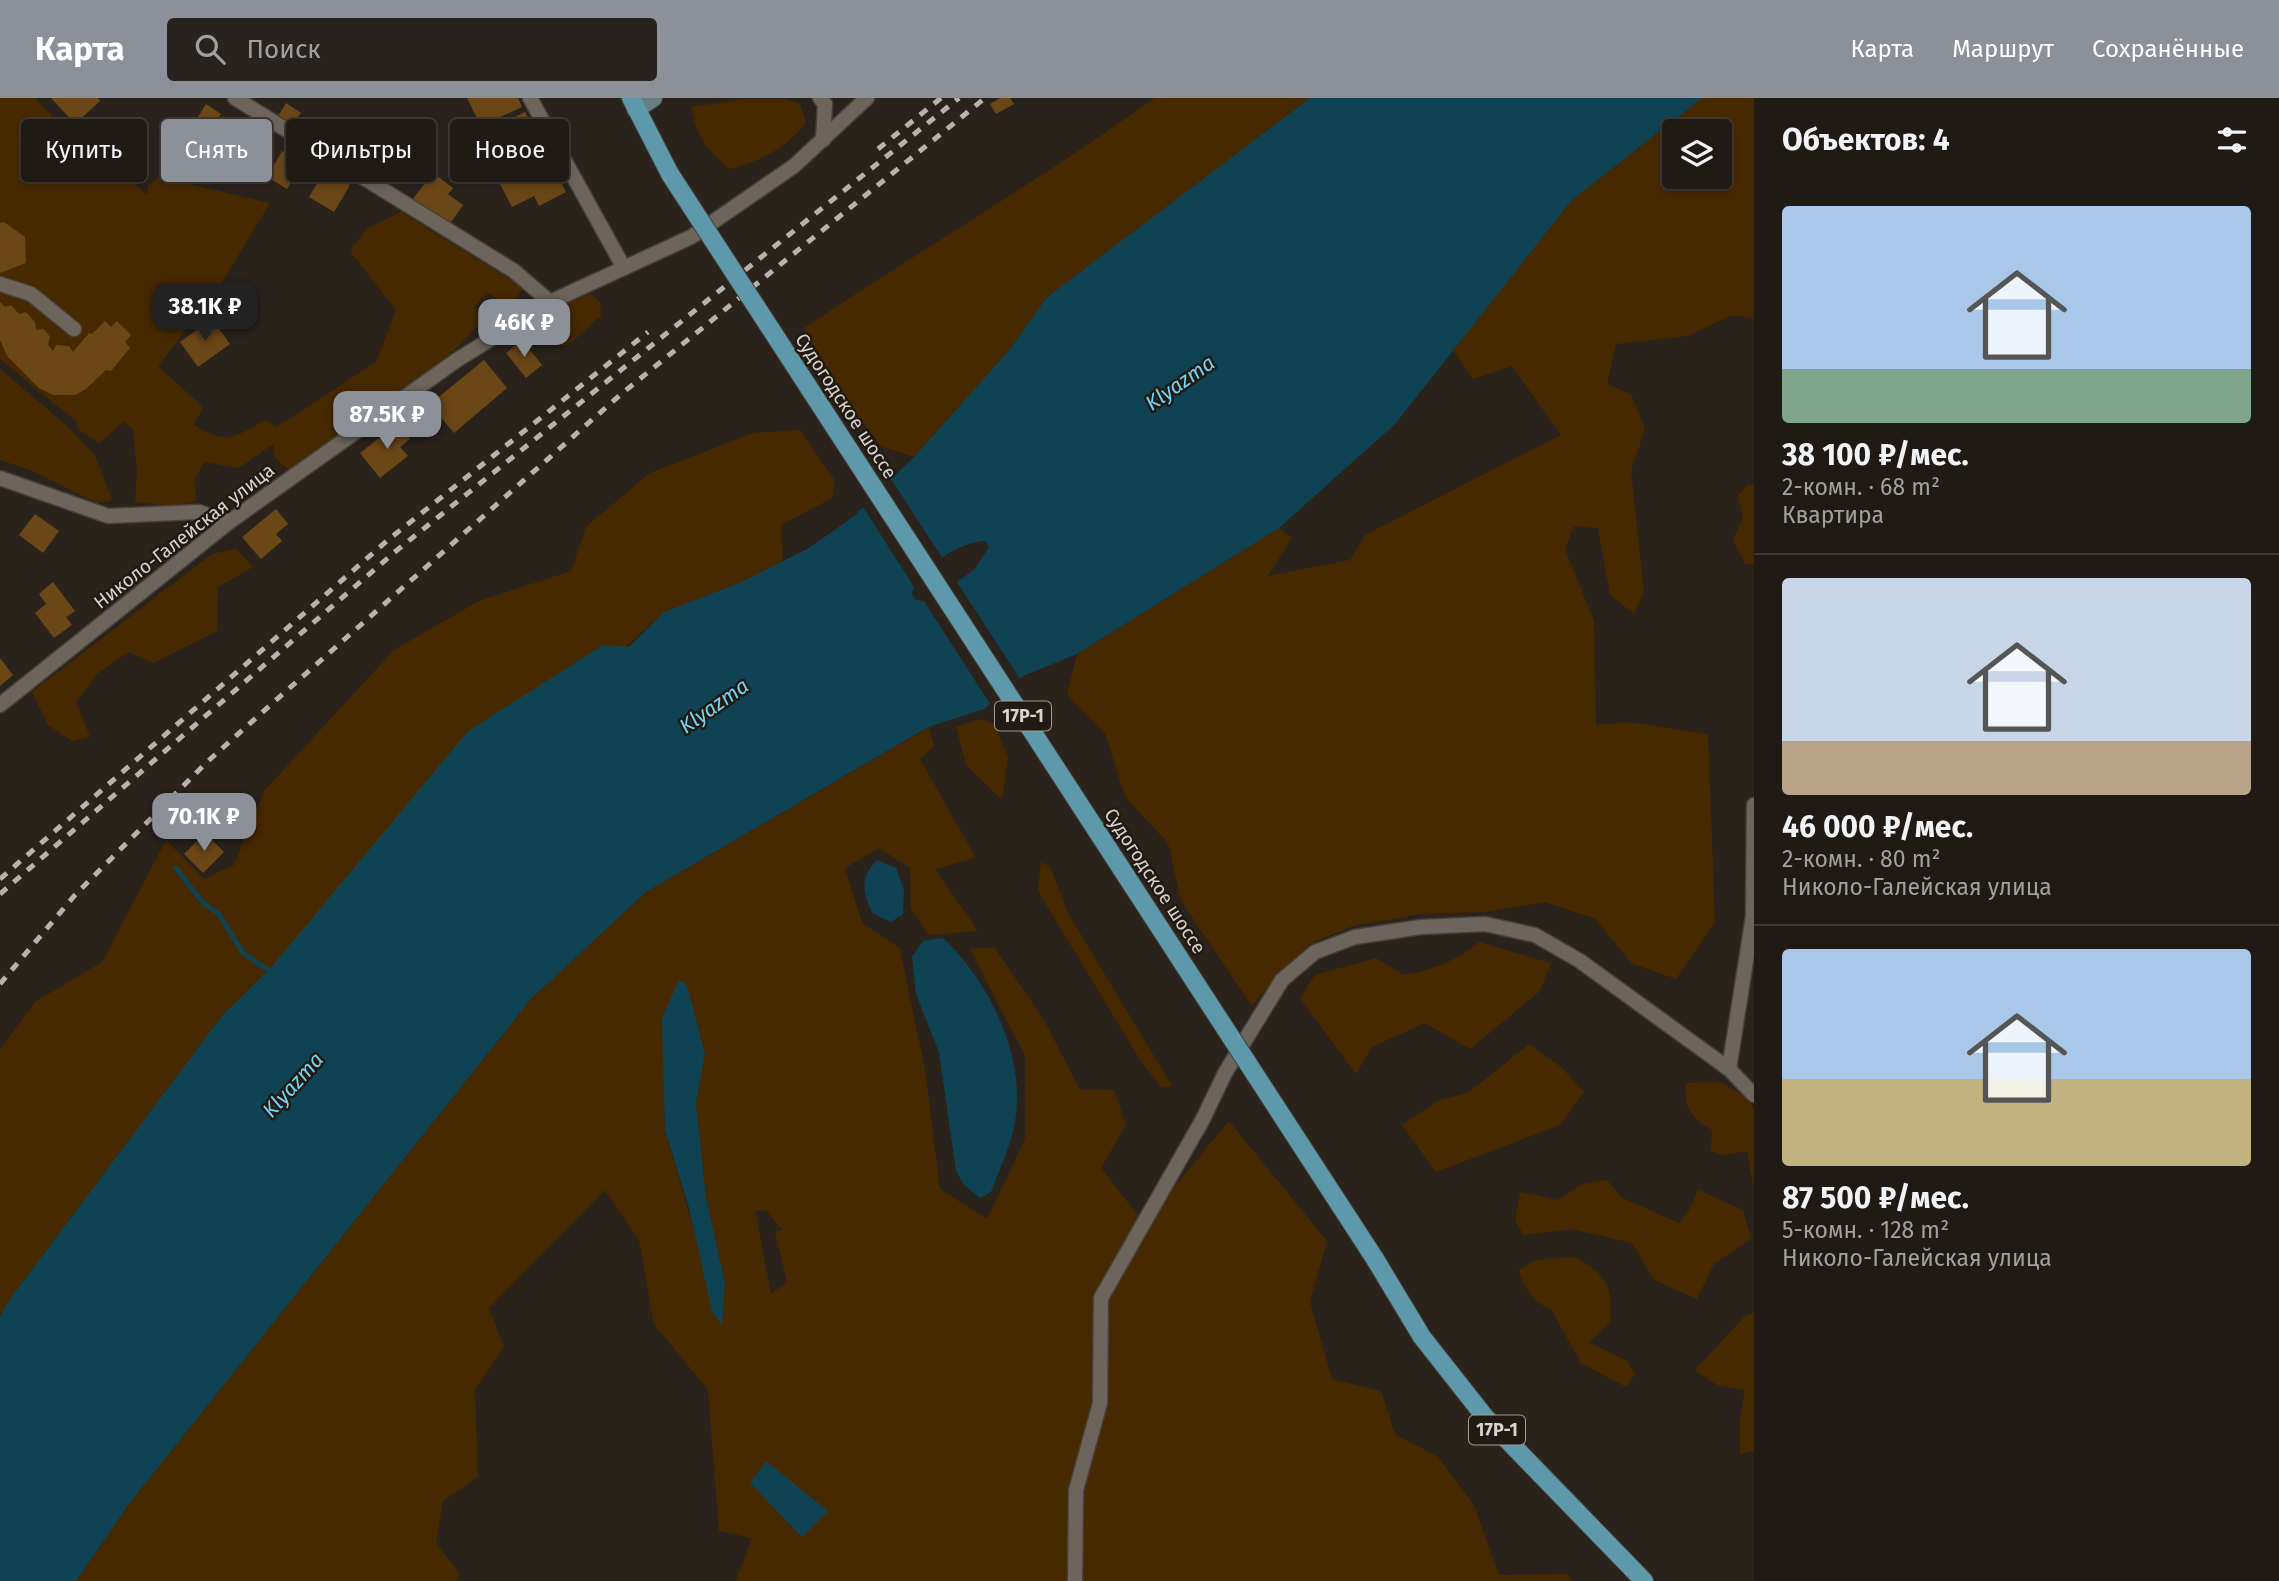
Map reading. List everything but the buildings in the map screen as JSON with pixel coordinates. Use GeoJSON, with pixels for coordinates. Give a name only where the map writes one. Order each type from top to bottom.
{"type":"FeatureCollection","features":[{"type":"Feature","properties":{"kind":"main road","name":"Судогодское шоссе"},"geometry":{"type":"LineString","coordinates":[[633,103],[670,174],[1375,1259],[1422,1336],[1485,1417],[1644,1581]]}},
{"type":"Feature","properties":{"kind":"street"},"geometry":{"type":"LineString","coordinates":[[235,98],[514,271],[550,302]]}},
{"type":"Feature","properties":{"kind":"street"},"geometry":{"type":"LineString","coordinates":[[530,98],[624,268]]}},
{"type":"Feature","properties":{"kind":"street"},"geometry":{"type":"LineString","coordinates":[[633,103],[653,98]]}},
{"type":"Feature","properties":{"kind":"street"},"geometry":{"type":"LineString","coordinates":[[820,98],[825,104],[823,139]]}},
{"type":"Feature","properties":{"kind":"street","name":"Николо-Галейская улица"},"geometry":{"type":"LineString","coordinates":[[0,705],[229,522],[457,360],[550,302],[691,237],[794,166],[867,98]]}},
{"type":"Feature","properties":{"kind":"street"},"geometry":{"type":"LineString","coordinates":[[0,284],[31,294],[74,329]]}},
{"type":"Feature","properties":{"kind":"street"},"geometry":{"type":"LineString","coordinates":[[0,478],[108,516],[199,512],[229,522]]}},
{"type":"Feature","properties":{"kind":"street"},"geometry":{"type":"LineString","coordinates":[[1729,1069],[1753,916],[1754,805]]}},
{"type":"Feature","properties":{"kind":"street"},"geometry":{"type":"LineString","coordinates":[[1075,1581],[1076,1490],[1100,1403],[1101,1298],[1203,1119],[1225,1073],[1282,980],[1315,953],[1355,937],[1421,927],[1486,923],[1535,935],[1580,961],[1729,1069],[1754,1095]]}},
{"type":"Feature","properties":{"kind":"shaded area"},"geometry":{"type":"Polygon","coordinates":[[[0,98],[35,98],[55,119],[21,119],[21,182],[132,182],[148,195],[148,186],[159,177],[161,182],[180,182],[270,203],[221,284],[158,366],[203,407],[194,425],[215,435],[238,435],[265,420],[277,427],[376,362],[396,310],[350,251],[366,229],[401,212],[524,288],[507,307],[489,293],[475,305],[480,324],[446,358],[289,470],[275,458],[273,444],[239,468],[204,462],[195,479],[196,501],[176,506],[135,502],[137,469],[133,429],[123,422],[99,443],[78,429],[76,421],[0,359],[0,98]]]}},
{"type":"Feature","properties":{"kind":"shaded area"},"geometry":{"type":"Polygon","coordinates":[[[1155,98],[1310,98],[1047,297],[1009,350],[914,457],[881,446],[844,397],[804,328],[1155,98]]]}},
{"type":"Feature","properties":{"kind":"shaded area"},"geometry":{"type":"Polygon","coordinates":[[[1702,98],[1754,98],[1754,319],[1732,315],[1688,336],[1616,344],[1607,384],[1631,394],[1645,429],[1631,471],[1644,592],[1634,614],[1610,595],[1598,528],[1574,526],[1565,549],[1594,621],[1596,725],[1628,722],[1708,734],[1715,922],[1676,979],[1631,963],[1596,919],[1545,902],[1485,912],[1420,914],[1353,926],[1311,943],[1276,976],[1252,1006],[1181,901],[1168,843],[1125,797],[1105,733],[1067,695],[1077,654],[1279,528],[1292,538],[1268,576],[1350,560],[1365,535],[1561,435],[1512,366],[1473,379],[1453,350],[1572,200],[1662,129],[1662,189],[1732,189],[1732,119],[1675,119],[1702,98]]]}},
{"type":"Feature","properties":{"kind":"shaded area"},"geometry":{"type":"Polygon","coordinates":[[[745,99],[785,99],[800,104],[806,123],[790,140],[772,153],[729,169],[704,142],[691,107],[745,99]]]}},
{"type":"Feature","properties":{"kind":"shaded area"},"geometry":{"type":"Polygon","coordinates":[[[591,294],[600,302],[601,316],[565,346],[553,341],[551,328],[561,305],[591,294]]]}},
{"type":"Feature","properties":{"kind":"shaded area"},"geometry":{"type":"Polygon","coordinates":[[[0,369],[66,425],[95,455],[112,500],[97,503],[33,471],[0,460],[0,369]]]}},
{"type":"Feature","properties":{"kind":"shaded area"},"geometry":{"type":"Polygon","coordinates":[[[800,430],[835,481],[832,498],[781,525],[783,561],[739,583],[664,612],[224,1013],[9,1300],[0,1316],[0,1050],[35,1002],[102,962],[166,840],[204,879],[234,865],[264,791],[394,650],[479,601],[571,571],[586,527],[650,473],[753,433],[800,430]]]}},
{"type":"Feature","properties":{"kind":"shaded area"},"geometry":{"type":"Polygon","coordinates":[[[1748,484],[1754,485],[1754,565],[1745,564],[1733,540],[1743,518],[1738,496],[1748,484]]]}},
{"type":"Feature","properties":{"kind":"shaded area"},"geometry":{"type":"Polygon","coordinates":[[[236,549],[253,567],[218,587],[217,631],[153,663],[128,652],[97,674],[76,702],[90,737],[72,741],[48,725],[32,692],[212,554],[236,549]]]}},
{"type":"Feature","properties":{"kind":"shaded area"},"geometry":{"type":"Polygon","coordinates":[[[981,719],[995,724],[1008,758],[1002,800],[966,765],[956,727],[981,719]]]}},
{"type":"Feature","properties":{"kind":"shaded area"},"geometry":{"type":"Polygon","coordinates":[[[929,727],[934,746],[920,759],[976,858],[935,869],[978,931],[929,935],[911,909],[910,868],[879,848],[845,868],[862,923],[900,948],[925,1070],[940,1189],[987,1219],[1025,1139],[1025,1056],[970,949],[994,947],[1044,1020],[1080,1090],[1114,1090],[1126,1125],[1101,1168],[1144,1223],[1229,1121],[1327,1241],[1310,1302],[1332,1379],[1381,1391],[1395,1434],[1438,1457],[1474,1505],[1499,1575],[1566,1574],[1572,1581],[736,1581],[752,1538],[719,1531],[708,1390],[654,1324],[639,1240],[605,1190],[489,1308],[504,1347],[475,1389],[478,1477],[443,1501],[436,1544],[460,1573],[456,1581],[76,1581],[129,1504],[531,999],[646,892],[929,727]],[[705,1054],[665,1130],[721,1324],[725,1283],[706,1197],[696,1103],[705,1054]],[[766,1210],[755,1211],[771,1294],[787,1282],[775,1232],[782,1230],[766,1210]]]}},
{"type":"Feature","properties":{"kind":"shaded area"},"geometry":{"type":"Polygon","coordinates":[[[1041,862],[1050,866],[1068,913],[1172,1086],[1162,1088],[1142,1063],[1038,891],[1041,862]]]}},
{"type":"Feature","properties":{"kind":"shaded area"},"geometry":{"type":"Polygon","coordinates":[[[1479,942],[1551,963],[1540,991],[1470,1049],[1425,1023],[1372,1047],[1356,1074],[1300,998],[1315,975],[1376,958],[1404,975],[1414,973],[1453,959],[1479,942]]]}},
{"type":"Feature","properties":{"kind":"shaded area"},"geometry":{"type":"Polygon","coordinates":[[[1529,1044],[1561,1067],[1584,1092],[1560,1125],[1436,1172],[1402,1125],[1439,1100],[1468,1093],[1529,1044]]]}},
{"type":"Feature","properties":{"kind":"shaded area"},"geometry":{"type":"Polygon","coordinates":[[[1720,1082],[1744,1096],[1754,1109],[1754,1190],[1747,1151],[1722,1155],[1711,1151],[1712,1130],[1694,1116],[1688,1106],[1686,1083],[1720,1082]]]}},
{"type":"Feature","properties":{"kind":"shaded area"},"geometry":{"type":"Polygon","coordinates":[[[1607,1180],[1622,1198],[1679,1223],[1690,1209],[1698,1190],[1743,1210],[1751,1239],[1714,1264],[1697,1299],[1654,1280],[1632,1243],[1572,1229],[1524,1235],[1515,1221],[1520,1192],[1558,1200],[1582,1184],[1607,1180]]]}},
{"type":"Feature","properties":{"kind":"shaded area"},"geometry":{"type":"Polygon","coordinates":[[[1576,1257],[1602,1277],[1609,1290],[1611,1322],[1589,1342],[1627,1361],[1635,1374],[1626,1387],[1581,1363],[1551,1309],[1530,1294],[1519,1270],[1536,1260],[1576,1257]]]}},
{"type":"Feature","properties":{"kind":"shaded area"},"geometry":{"type":"Polygon","coordinates":[[[1754,1312],[1754,1451],[1740,1454],[1740,1417],[1745,1390],[1717,1385],[1695,1370],[1744,1317],[1754,1312]]]}},
{"type":"Feature","properties":{"kind":"water","name":"Klyazma"},"geometry":{"type":"Polygon","coordinates":[[[1310,98],[1702,98],[1675,119],[1662,119],[1662,129],[1572,200],[1395,424],[1279,528],[1077,654],[1023,676],[984,709],[928,727],[646,892],[531,999],[129,1504],[76,1581],[0,1581],[0,1316],[9,1300],[224,1013],[268,971],[468,731],[603,645],[629,647],[664,612],[739,583],[809,548],[853,517],[914,457],[1009,350],[1047,297],[1310,98]],[[985,541],[963,546],[941,558],[922,575],[912,594],[916,600],[928,602],[974,570],[989,547],[985,541]]]}},
{"type":"Feature","properties":{"kind":"water"},"geometry":{"type":"Polygon","coordinates":[[[877,860],[896,868],[904,890],[903,914],[891,922],[872,913],[866,898],[865,879],[877,860]]]}},
{"type":"Feature","properties":{"kind":"water"},"geometry":{"type":"Polygon","coordinates":[[[943,938],[977,978],[991,1001],[1011,1052],[1016,1079],[1017,1105],[1011,1139],[991,1192],[980,1198],[964,1185],[956,1171],[939,1052],[916,994],[912,957],[923,941],[943,938]]]}},
{"type":"Feature","properties":{"kind":"water"},"geometry":{"type":"Polygon","coordinates":[[[679,980],[687,985],[705,1054],[696,1103],[706,1197],[725,1283],[722,1325],[712,1312],[689,1208],[665,1130],[662,1018],[679,980]]]}},
{"type":"Feature","properties":{"kind":"water"},"geometry":{"type":"Polygon","coordinates":[[[766,1461],[828,1511],[802,1537],[750,1483],[766,1461]]]}},
{"type":"Feature","properties":{"kind":"pier"},"geometry":{"type":"Polygon","coordinates":[[[889,476],[945,562],[918,583],[916,590],[861,504],[889,476]]]}},
{"type":"Feature","properties":{"kind":"pier"},"geometry":{"type":"Polygon","coordinates":[[[955,579],[1022,682],[992,707],[922,598],[927,598],[955,579]]]}},
{"type":"Feature","properties":{"kind":"waterway"},"geometry":{"type":"LineString","coordinates":[[176,868],[203,903],[219,914],[243,953],[274,974]]}},
{"type":"Feature","properties":{"kind":"railway"},"geometry":{"type":"LineString","coordinates":[[878,149],[941,98]]}},
{"type":"Feature","properties":{"kind":"railway"},"geometry":{"type":"LineString","coordinates":[[0,894],[396,551],[959,98]]}},
{"type":"Feature","properties":{"kind":"railway"},"geometry":{"type":"LineString","coordinates":[[0,984],[75,895],[207,762],[620,395],[985,98]]}},
{"type":"Feature","properties":{"kind":"railway"},"geometry":{"type":"LineString","coordinates":[[0,879],[388,540],[648,332]]}}]}
